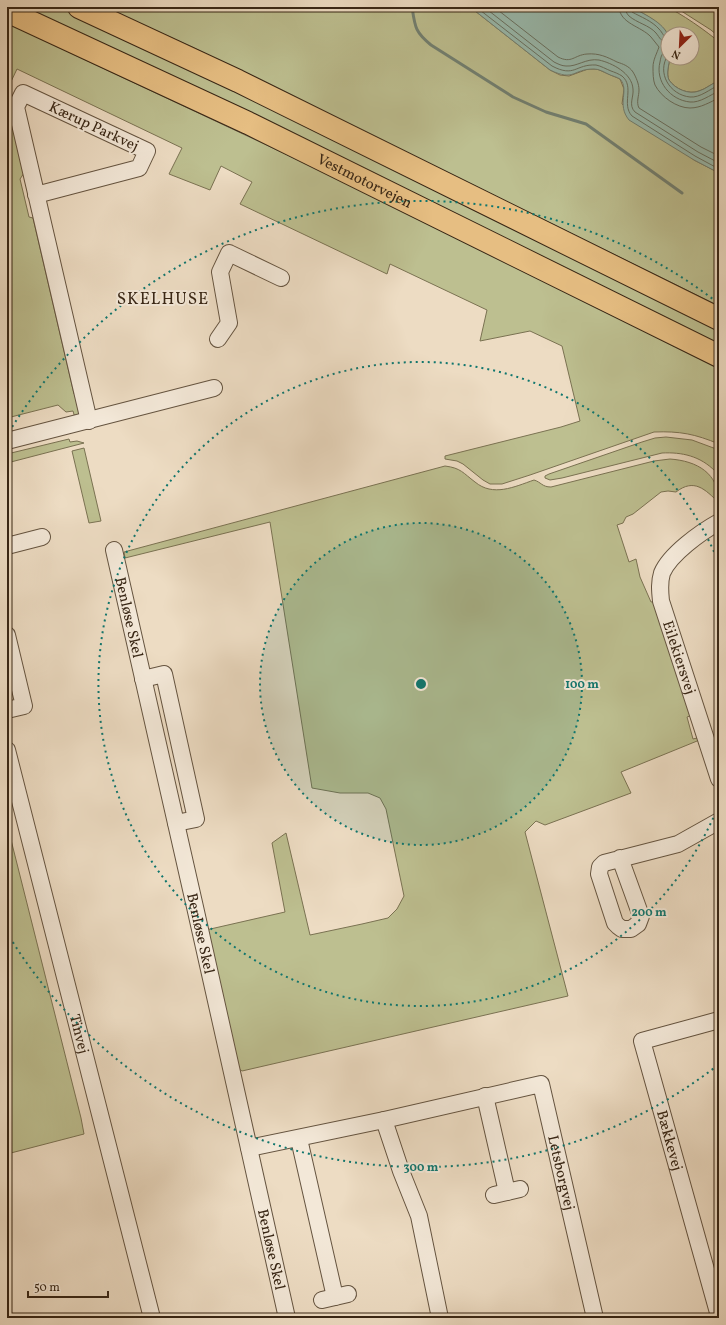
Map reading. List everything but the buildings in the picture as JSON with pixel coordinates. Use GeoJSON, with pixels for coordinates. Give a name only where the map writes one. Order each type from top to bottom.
{"type":"FeatureCollection","features":[{"type":"Feature","properties":{"kind":"highway"},"geometry":{"type":"LineString","coordinates":[[80,7],[245,84],[719,319]]}},
{"type":"Feature","properties":{"kind":"highway","name":"Vestmotorvejen"},"geometry":{"type":"LineString","coordinates":[[7,11],[248,123],[719,356]]}},
{"type":"Feature","properties":{"kind":"street","name":"Kærup Parkvej"},"geometry":{"type":"LineString","coordinates":[[36,195],[139,168],[147,151],[23,93],[16,107],[36,195],[89,421]]}},
{"type":"Feature","properties":{"kind":"street"},"geometry":{"type":"LineString","coordinates":[[218,339],[229,323],[220,272],[229,253],[281,278]]}},
{"type":"Feature","properties":{"kind":"street"},"geometry":{"type":"LineString","coordinates":[[7,442],[214,388]]}},
{"type":"Feature","properties":{"kind":"street","name":"Eilekiersvej"},"geometry":{"type":"LineString","coordinates":[[719,522],[689,544],[671,560],[663,573],[659,588],[719,779]]}},
{"type":"Feature","properties":{"kind":"street"},"geometry":{"type":"LineString","coordinates":[[7,546],[42,537]]}},
{"type":"Feature","properties":{"kind":"street","name":"Benløse Skel"},"geometry":{"type":"LineString","coordinates":[[114,550],[287,1318]]}},
{"type":"Feature","properties":{"kind":"street"},"geometry":{"type":"LineString","coordinates":[[7,635],[24,706],[7,710]]}},
{"type":"Feature","properties":{"kind":"street","name":"Tinvej"},"geometry":{"type":"LineString","coordinates":[[7,750],[152,1318]]}},
{"type":"Feature","properties":{"kind":"street"},"geometry":{"type":"LineString","coordinates":[[620,858],[678,844],[719,821]]}},
{"type":"Feature","properties":{"kind":"street","name":"Bækkevej"},"geometry":{"type":"LineString","coordinates":[[719,1020],[642,1041],[719,1316]]}},
{"type":"Feature","properties":{"kind":"street","name":"Letsborgvej"},"geometry":{"type":"LineString","coordinates":[[249,1148],[299,1139],[541,1084],[595,1318]]}},
{"type":"Feature","properties":{"kind":"street"},"geometry":{"type":"LineString","coordinates":[[485,1096],[507,1192]]}},
{"type":"Feature","properties":{"kind":"street"},"geometry":{"type":"LineString","coordinates":[[384,1120],[401,1171],[419,1216],[440,1318]]}},
{"type":"Feature","properties":{"kind":"street"},"geometry":{"type":"LineString","coordinates":[[299,1139],[335,1297]]}},
{"type":"Feature","properties":{"kind":"green space"},"geometry":{"type":"Polygon","coordinates":[[[663,6],[671,9],[698,26],[660,26],[647,16],[631,7],[663,6]]]}},
{"type":"Feature","properties":{"kind":"green space"},"geometry":{"type":"Polygon","coordinates":[[[16,7],[62,7],[199,70],[719,327],[719,348],[16,7]]]}},
{"type":"Feature","properties":{"kind":"green space"},"geometry":{"type":"Polygon","coordinates":[[[104,7],[470,7],[550,70],[560,75],[569,76],[588,69],[597,69],[620,79],[624,89],[622,104],[694,160],[719,173],[719,306],[192,47],[104,7]]]}},
{"type":"Feature","properties":{"kind":"green space"},"geometry":{"type":"Polygon","coordinates":[[[675,7],[719,7],[719,37],[711,30],[675,7]]]}},
{"type":"Feature","properties":{"kind":"green space"},"geometry":{"type":"Polygon","coordinates":[[[7,23],[328,174],[719,369],[719,444],[687,434],[654,432],[502,484],[490,484],[463,464],[457,461],[445,459],[445,456],[580,421],[562,346],[530,331],[480,341],[487,310],[390,264],[387,274],[240,204],[252,182],[221,166],[210,190],[169,174],[182,148],[17,69],[7,90],[7,23]]]}},
{"type":"Feature","properties":{"kind":"green space"},"geometry":{"type":"Polygon","coordinates":[[[700,27],[719,42],[719,81],[702,90],[687,92],[678,88],[669,80],[669,66],[700,66],[700,27]]]}},
{"type":"Feature","properties":{"kind":"green space"},"geometry":{"type":"Polygon","coordinates":[[[7,95],[24,173],[20,179],[29,217],[33,218],[74,394],[76,394],[80,411],[75,418],[73,411],[66,412],[58,405],[7,418],[7,95]]]}},
{"type":"Feature","properties":{"kind":"green space"},"geometry":{"type":"Polygon","coordinates":[[[666,437],[692,440],[719,450],[718,471],[715,471],[697,458],[677,453],[662,453],[562,478],[550,480],[545,478],[545,476],[549,474],[642,442],[655,438],[666,437]]]}},
{"type":"Feature","properties":{"kind":"green space"},"geometry":{"type":"Polygon","coordinates":[[[69,439],[70,442],[77,441],[84,443],[7,463],[7,454],[69,439]]]}},
{"type":"Feature","properties":{"kind":"green space"},"geometry":{"type":"Polygon","coordinates":[[[84,448],[101,521],[89,523],[72,451],[84,448]]]}},
{"type":"Feature","properties":{"kind":"green space"},"geometry":{"type":"Polygon","coordinates":[[[670,459],[689,462],[705,470],[711,476],[715,484],[719,503],[709,493],[699,487],[688,486],[676,492],[661,492],[633,514],[626,517],[623,523],[617,525],[629,562],[636,559],[640,577],[651,602],[657,601],[693,715],[687,717],[693,739],[701,737],[702,739],[621,772],[631,793],[545,825],[536,821],[525,832],[568,996],[242,1071],[238,1068],[206,930],[285,912],[272,843],[286,833],[310,935],[388,918],[397,909],[404,896],[386,809],[380,798],[368,793],[340,793],[312,788],[270,522],[125,558],[124,552],[445,466],[462,471],[482,487],[496,490],[511,488],[534,480],[551,487],[654,461],[670,459]]]}},
{"type":"Feature","properties":{"kind":"green space"},"geometry":{"type":"Polygon","coordinates":[[[7,824],[84,1134],[7,1154],[7,824]]]}},
{"type":"Feature","properties":{"kind":"water"},"geometry":{"type":"Polygon","coordinates":[[[470,7],[631,7],[658,23],[661,26],[660,66],[669,66],[669,80],[675,86],[687,92],[695,92],[719,81],[719,173],[694,160],[629,120],[625,114],[623,103],[624,88],[620,79],[596,69],[581,71],[569,75],[564,75],[550,70],[470,7]]]}},
{"type":"Feature","properties":{"kind":"waterway"},"geometry":{"type":"LineString","coordinates":[[412,7],[417,29],[431,45],[513,97],[546,112],[586,124],[682,193]]}},
{"type":"Feature","properties":{"kind":"district","name":"SKELHUSE"},"geometry":{"type":"Point","coordinates":[163,298]}}]}
